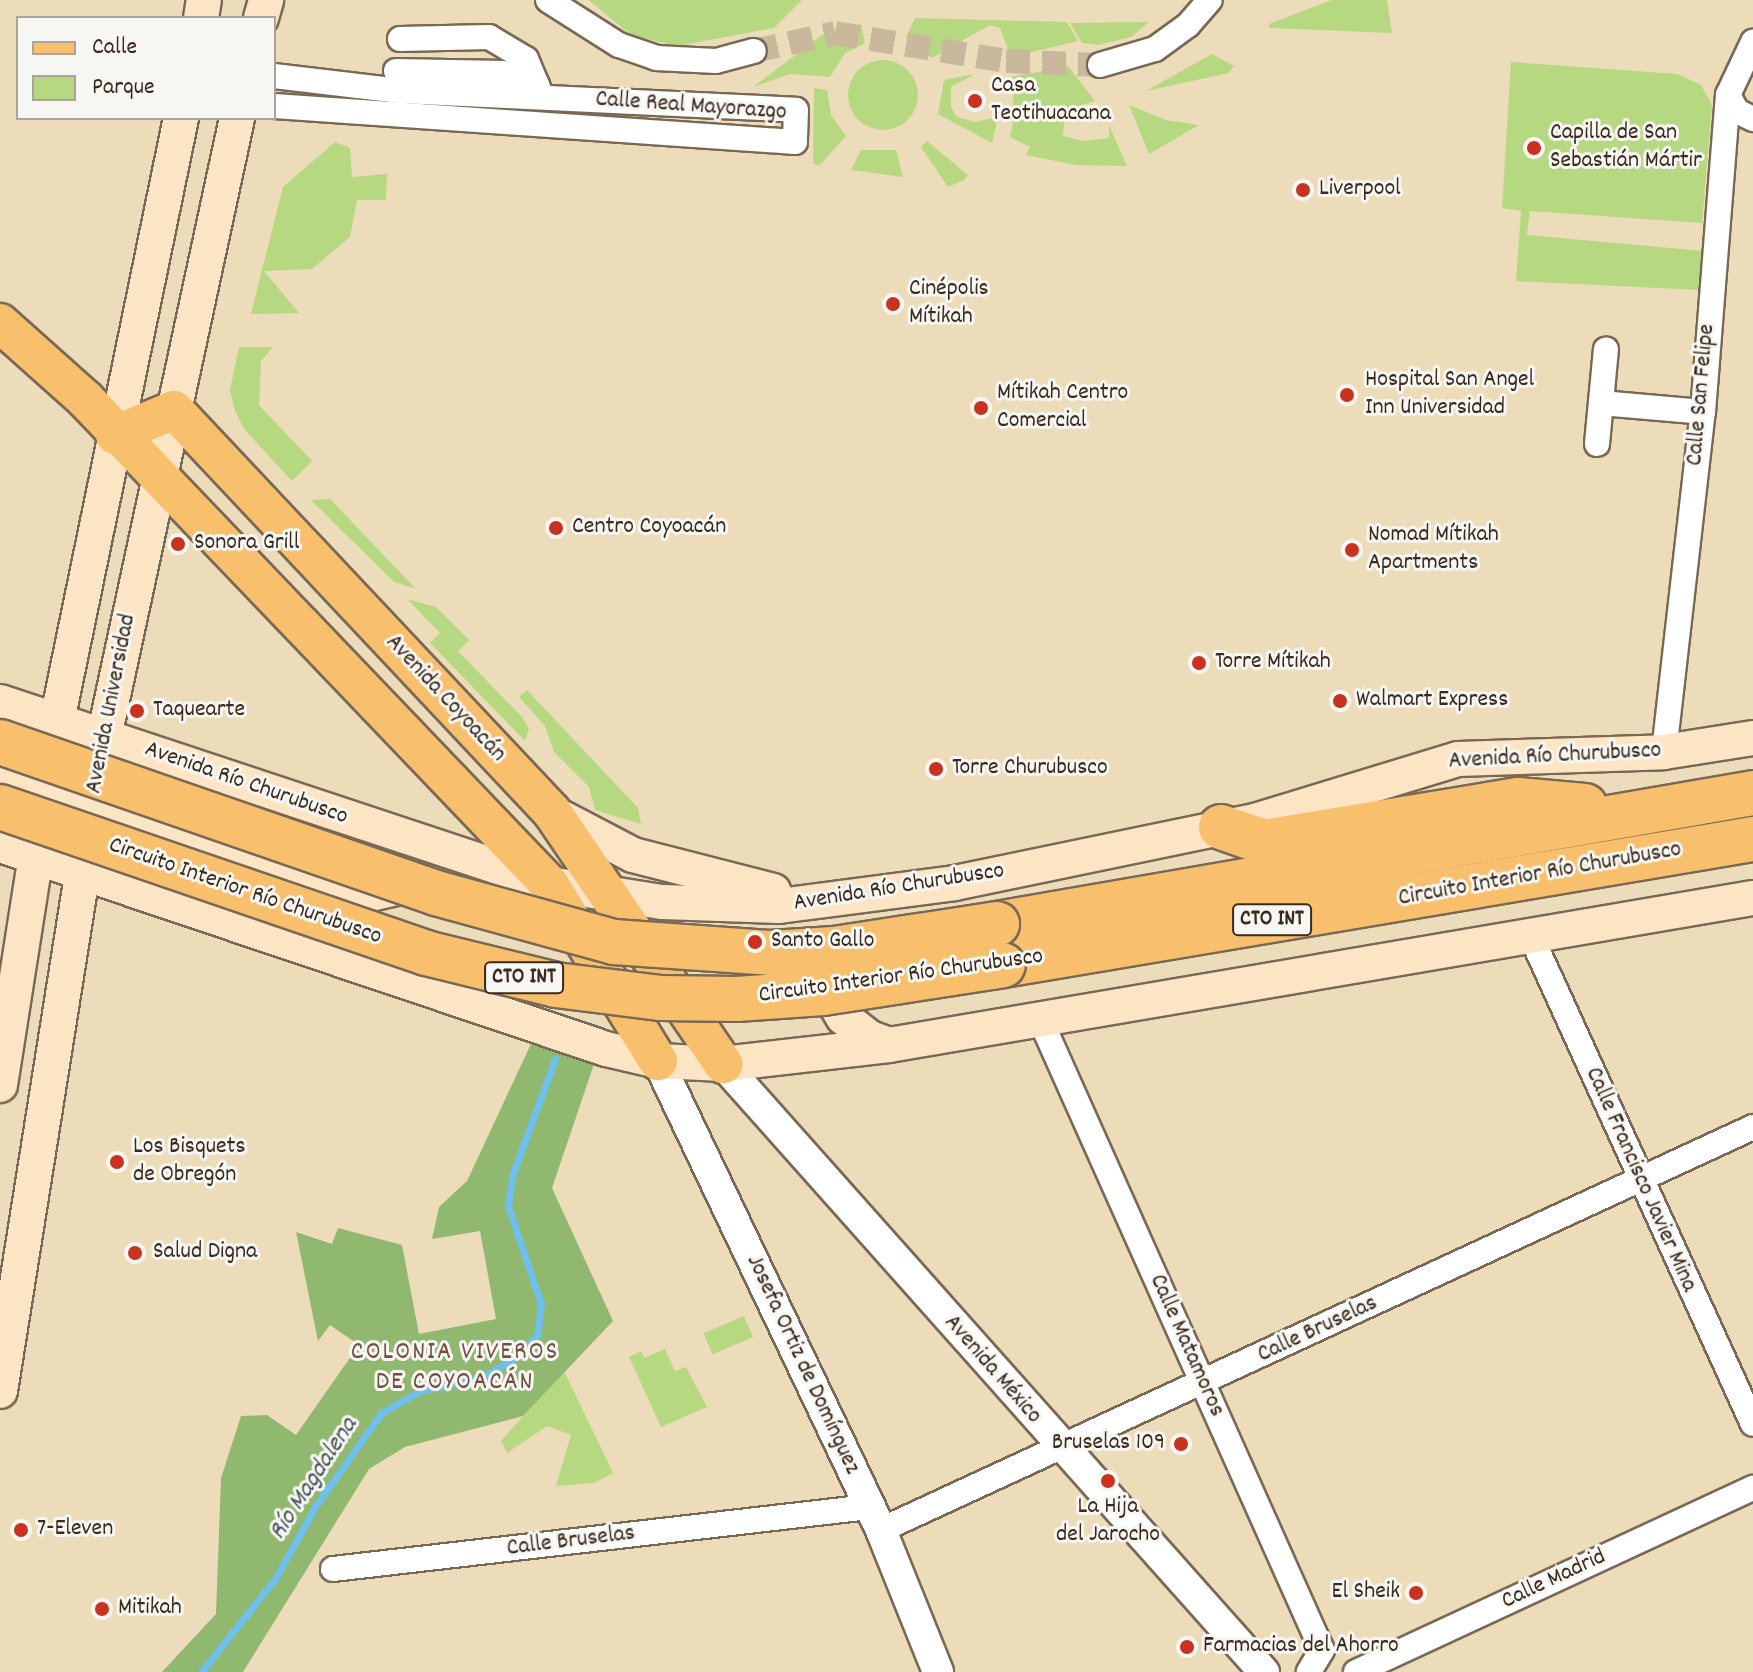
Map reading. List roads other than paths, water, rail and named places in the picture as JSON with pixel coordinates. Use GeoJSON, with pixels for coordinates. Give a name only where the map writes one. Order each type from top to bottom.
{"type":"FeatureCollection","features":[{"type":"Feature","properties":{"kind":"highway","name":"CTO INT"},"geometry":{"type":"LineString","coordinates":[[0,742],[62,809]]}},
{"type":"Feature","properties":{"kind":"highway","name":"Circuito Interior Río Churubusco"},"geometry":{"type":"LineString","coordinates":[[62,809],[426,953],[556,985],[661,998],[737,999],[823,993],[1000,944],[1639,812],[1753,793]]}},
{"type":"Feature","properties":{"kind":"highway"},"geometry":{"type":"LineString","coordinates":[[1221,827],[1264,842],[1518,800],[1639,812]]}},
{"type":"Feature","properties":{"kind":"highway","name":"CTO INT"},"geometry":{"type":"LineString","coordinates":[[0,807],[62,809]]}},
{"type":"Feature","properties":{"kind":"highway","name":"Circuito Interior Río Churubusco"},"geometry":{"type":"LineString","coordinates":[[62,809],[436,893],[614,942],[770,953],[1000,944],[1753,839]]}},
{"type":"Feature","properties":{"kind":"main road","name":"Avenida Universidad"},"geometry":{"type":"LineString","coordinates":[[0,1391],[81,871],[62,809],[57,721],[181,120]]}},
{"type":"Feature","properties":{"kind":"main road","name":"Avenida Universidad"},"geometry":{"type":"LineString","coordinates":[[0,1085],[62,809],[104,737],[157,477],[237,120]]}},
{"type":"Feature","properties":{"kind":"main road"},"geometry":{"type":"LineString","coordinates":[[0,323],[85,399],[115,435],[549,884],[658,1061]]}},
{"type":"Feature","properties":{"kind":"main road"},"geometry":{"type":"LineString","coordinates":[[115,435],[174,410]]}},
{"type":"Feature","properties":{"kind":"main road","name":"Avenida Coyoacán"},"geometry":{"type":"LineString","coordinates":[[174,410],[552,812],[723,1064]]}},
{"type":"Feature","properties":{"kind":"main road","name":"Avenida Río Churubusco"},"geometry":{"type":"LineString","coordinates":[[0,702],[549,884],[611,897],[828,902],[955,883],[1221,827],[1336,800],[1458,759],[1664,752],[1753,738]]}},
{"type":"Feature","properties":{"kind":"main road"},"geometry":{"type":"LineString","coordinates":[[0,772],[62,809],[353,891],[385,892],[415,883],[433,873],[446,851]]}},
{"type":"Feature","properties":{"kind":"main road","name":"CTO INT"},"geometry":{"type":"LineString","coordinates":[[0,845],[62,809],[81,871],[606,1049],[658,1061],[723,1064],[889,1045],[1753,898]]}},
{"type":"Feature","properties":{"kind":"main road"},"geometry":{"type":"LineString","coordinates":[[552,812],[633,855],[828,902],[824,932],[829,993],[850,1024],[889,1045]]}},
{"type":"Feature","properties":{"kind":"street","name":"Calle Real Mayorazgo"},"geometry":{"type":"LineString","coordinates":[[548,0],[619,45],[656,58],[716,61],[754,51]]}},
{"type":"Feature","properties":{"kind":"street"},"geometry":{"type":"LineString","coordinates":[[1100,65],[1155,49],[1206,5]]}},
{"type":"Feature","properties":{"kind":"street"},"geometry":{"type":"LineString","coordinates":[[400,39],[489,37],[526,59],[539,91]]}},
{"type":"Feature","properties":{"kind":"street","name":"Calle San Felipe"},"geometry":{"type":"LineString","coordinates":[[1664,752],[1703,412],[1728,95],[1753,42]]}},
{"type":"Feature","properties":{"kind":"street","name":"Calle Real Mayorazgo"},"geometry":{"type":"LineString","coordinates":[[276,76],[398,92],[795,142],[796,110],[539,91],[398,92],[276,106]]}},
{"type":"Feature","properties":{"kind":"street"},"geometry":{"type":"LineString","coordinates":[[1728,95],[1737,111],[1753,119]]}},
{"type":"Feature","properties":{"kind":"street"},"geometry":{"type":"LineString","coordinates":[[1597,444],[1606,349]]}},
{"type":"Feature","properties":{"kind":"street"},"geometry":{"type":"LineString","coordinates":[[1601,403],[1703,412]]}},
{"type":"Feature","properties":{"kind":"street","name":"Calle Francisco Javier Mina"},"geometry":{"type":"LineString","coordinates":[[1530,934],[1639,1180],[1753,1424]]}},
{"type":"Feature","properties":{"kind":"street","name":"Calle Matamoros"},"geometry":{"type":"LineString","coordinates":[[1040,1019],[1322,1650],[1309,1672]]}},
{"type":"Feature","properties":{"kind":"street","name":"Josefa Ortiz de Domínguez"},"geometry":{"type":"LineString","coordinates":[[658,1061],[875,1519],[938,1672]]}},
{"type":"Feature","properties":{"kind":"street","name":"Avenida México"},"geometry":{"type":"LineString","coordinates":[[723,1064],[1062,1449],[1264,1672]]}},
{"type":"Feature","properties":{"kind":"street","name":"Calle Bruselas"},"geometry":{"type":"LineString","coordinates":[[333,1569],[809,1515],[875,1519],[1062,1449],[1753,1127]]}},
{"type":"Feature","properties":{"kind":"street","name":"Calle Madrid"},"geometry":{"type":"LineString","coordinates":[[1356,1672],[1753,1488]]}},
{"type":"Feature","properties":{"kind":"waterway","name":"Río Magdalena"},"geometry":{"type":"LineString","coordinates":[[201,1672],[275,1579],[315,1507],[381,1413],[420,1391],[479,1378],[511,1361],[537,1336],[541,1304],[508,1206],[512,1176],[555,1059]]}},
{"type":"Feature","properties":{"kind":"tunnel"},"geometry":{"type":"LineString","coordinates":[[754,51],[835,33],[1006,61],[1100,65]]}},
{"type":"Feature","properties":{"kind":"place","name":"Casa Teotihuacana"},"geometry":{"type":"Point","coordinates":[975,101]}},
{"type":"Feature","properties":{"kind":"place","name":"Capilla de San Sebastián Mártir"},"geometry":{"type":"Point","coordinates":[1534,148]}},
{"type":"Feature","properties":{"kind":"place","name":"Liverpool"},"geometry":{"type":"Point","coordinates":[1303,190]}},
{"type":"Feature","properties":{"kind":"place","name":"Cinépolis Mítikah"},"geometry":{"type":"Point","coordinates":[893,304]}},
{"type":"Feature","properties":{"kind":"place","name":"Hospital San Angel Inn Universidad"},"geometry":{"type":"Point","coordinates":[1347,395]}},
{"type":"Feature","properties":{"kind":"place","name":"Mítikah Centro Comercial"},"geometry":{"type":"Point","coordinates":[981,408]}},
{"type":"Feature","properties":{"kind":"place","name":"Centro Coyoacán"},"geometry":{"type":"Point","coordinates":[556,528]}},
{"type":"Feature","properties":{"kind":"place","name":"Sonora Grill"},"geometry":{"type":"Point","coordinates":[178,544]}},
{"type":"Feature","properties":{"kind":"place","name":"Nomad Mítikah Apartments"},"geometry":{"type":"Point","coordinates":[1352,550]}},
{"type":"Feature","properties":{"kind":"place","name":"Torre Mítikah"},"geometry":{"type":"Point","coordinates":[1199,663]}},
{"type":"Feature","properties":{"kind":"place","name":"Walmart Express"},"geometry":{"type":"Point","coordinates":[1340,701]}},
{"type":"Feature","properties":{"kind":"place","name":"Taquearte"},"geometry":{"type":"Point","coordinates":[137,711]}},
{"type":"Feature","properties":{"kind":"place","name":"Torre Churubusco"},"geometry":{"type":"Point","coordinates":[936,769]}},
{"type":"Feature","properties":{"kind":"place","name":"Santo Gallo"},"geometry":{"type":"Point","coordinates":[755,942]}},
{"type":"Feature","properties":{"kind":"place","name":"Los Bisquets de Obregón"},"geometry":{"type":"Point","coordinates":[117,1162]}},
{"type":"Feature","properties":{"kind":"place","name":"Salud Digna"},"geometry":{"type":"Point","coordinates":[135,1253]}},
{"type":"Feature","properties":{"kind":"place","name":"Bruselas 109"},"geometry":{"type":"Point","coordinates":[1181,1444]}},
{"type":"Feature","properties":{"kind":"place","name":"La Hija del Jarocho"},"geometry":{"type":"Point","coordinates":[1108,1481]}},
{"type":"Feature","properties":{"kind":"place","name":"7-Eleven"},"geometry":{"type":"Point","coordinates":[21,1530]}},
{"type":"Feature","properties":{"kind":"place","name":"El Sheik"},"geometry":{"type":"Point","coordinates":[1416,1593]}},
{"type":"Feature","properties":{"kind":"place","name":"Mitikah"},"geometry":{"type":"Point","coordinates":[102,1609]}},
{"type":"Feature","properties":{"kind":"place","name":"Farmacias del Ahorro"},"geometry":{"type":"Point","coordinates":[1187,1647]}},
{"type":"Feature","properties":{"kind":"district","name":"COLONIA VIVEROS DE COYOACÁN"},"geometry":{"type":"Point","coordinates":[455,1368]}}]}
